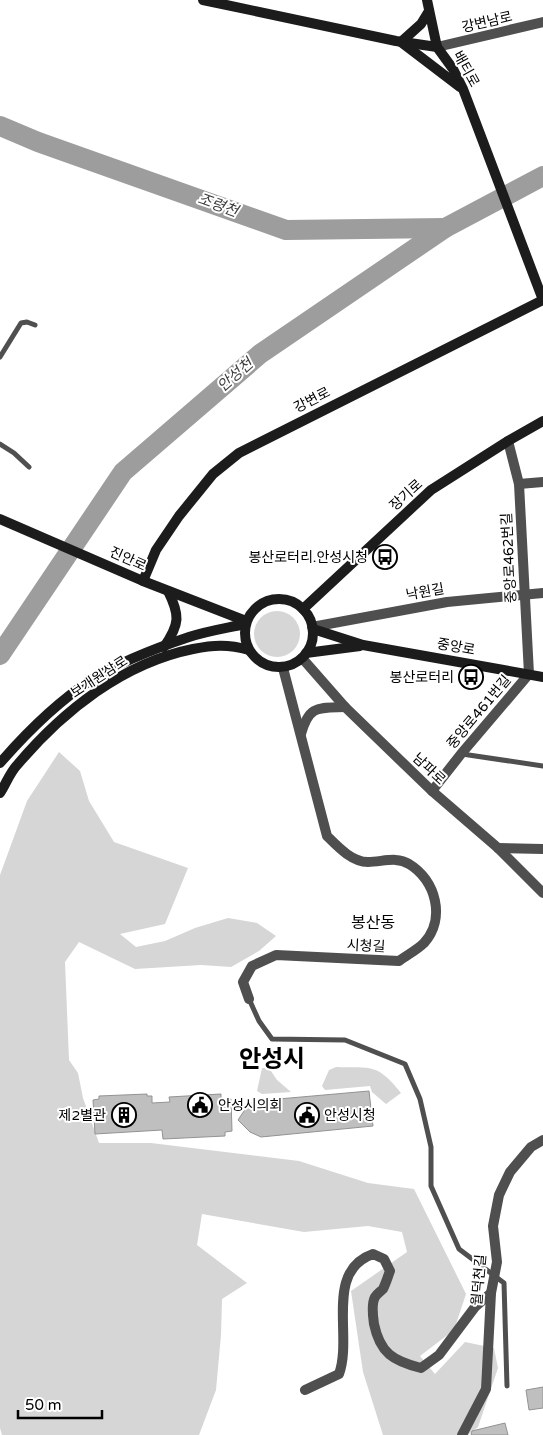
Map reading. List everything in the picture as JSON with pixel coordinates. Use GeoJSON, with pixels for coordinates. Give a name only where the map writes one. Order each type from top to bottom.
{"type":"FeatureCollection","features":[{"type":"Feature","properties":{"kind":"main road","name":"배티로"},"geometry":{"type":"LineString","coordinates":[[203,0],[401,42],[436,47],[454,69],[463,89],[542,298]]}},
{"type":"Feature","properties":{"kind":"main road"},"geometry":{"type":"LineString","coordinates":[[427,0],[436,47]]}},
{"type":"Feature","properties":{"kind":"main road"},"geometry":{"type":"LineString","coordinates":[[429,11],[421,24],[401,42],[463,89]]}},
{"type":"Feature","properties":{"kind":"main road","name":"강변로"},"geometry":{"type":"LineString","coordinates":[[143,581],[156,550],[179,516],[213,474],[239,453],[542,298]]}},
{"type":"Feature","properties":{"kind":"main road","name":"장기로"},"geometry":{"type":"LineString","coordinates":[[303,610],[431,490],[508,441],[543,422]]}},
{"type":"Feature","properties":{"kind":"main road","name":"진안로"},"geometry":{"type":"LineString","coordinates":[[1,519],[143,581],[246,623]]}},
{"type":"Feature","properties":{"kind":"main road"},"geometry":{"type":"LineString","coordinates":[[164,647],[177,623],[177,608],[168,591]]}},
{"type":"Feature","properties":{"kind":"main road"},"geometry":{"type":"LineString","coordinates":[[273,599],[294,603],[303,610],[310,618],[313,628],[312,640],[304,656],[293,665],[283,668],[271,667],[251,655],[246,644],[244,632],[246,623],[253,610],[262,603],[273,599]]}},
{"type":"Feature","properties":{"kind":"main road","name":"보개원삼로"},"geometry":{"type":"LineString","coordinates":[[0,762],[25,733],[68,696],[92,679],[129,661],[190,636],[246,623]]}},
{"type":"Feature","properties":{"kind":"main road","name":"중앙로"},"geometry":{"type":"LineString","coordinates":[[313,628],[363,645],[543,677]]}},
{"type":"Feature","properties":{"kind":"main road","name":"보개원삼로"},"geometry":{"type":"LineString","coordinates":[[0,794],[16,766],[53,726],[84,701],[123,674],[170,654],[206,647],[232,645],[249,650]]}},
{"type":"Feature","properties":{"kind":"main road","name":"중앙로"},"geometry":{"type":"LineString","coordinates":[[304,656],[363,645]]}},
{"type":"Feature","properties":{"kind":"street","name":"강변남로"},"geometry":{"type":"LineString","coordinates":[[436,47],[543,22]]}},
{"type":"Feature","properties":{"kind":"street","name":"중앙로462번길"},"geometry":{"type":"LineString","coordinates":[[508,441],[518,484],[529,674]]}},
{"type":"Feature","properties":{"kind":"street"},"geometry":{"type":"LineString","coordinates":[[518,484],[543,482]]}},
{"type":"Feature","properties":{"kind":"street","name":"낙원길"},"geometry":{"type":"LineString","coordinates":[[313,628],[447,602],[543,593]]}},
{"type":"Feature","properties":{"kind":"street","name":"남파로"},"geometry":{"type":"LineString","coordinates":[[304,656],[345,707],[432,791],[498,848],[543,893]]}},
{"type":"Feature","properties":{"kind":"street","name":"시청길"},"geometry":{"type":"LineString","coordinates":[[249,998],[242,982],[252,966],[276,955],[399,961],[424,942],[436,922],[435,897],[425,877],[408,863],[389,859],[367,862],[346,854],[327,836],[283,668]]}},
{"type":"Feature","properties":{"kind":"street","name":"중앙로461번길"},"geometry":{"type":"LineString","coordinates":[[432,791],[529,674]]}},
{"type":"Feature","properties":{"kind":"street"},"geometry":{"type":"LineString","coordinates":[[300,735],[305,720],[309,714],[317,709],[345,707]]}},
{"type":"Feature","properties":{"kind":"street"},"geometry":{"type":"LineString","coordinates":[[498,848],[543,850]]}},
{"type":"Feature","properties":{"kind":"street","name":"월덕천길"},"geometry":{"type":"LineString","coordinates":[[462,1435],[486,1389],[491,1293],[497,1262],[493,1226],[499,1195],[510,1172],[531,1146],[543,1140]]}},
{"type":"Feature","properties":{"kind":"street"},"geometry":{"type":"LineString","coordinates":[[305,1390],[339,1374],[342,1366],[344,1340],[343,1299],[345,1282],[354,1265],[363,1257],[373,1254],[384,1259],[390,1271],[384,1287],[374,1298],[373,1317],[377,1338],[386,1353],[397,1361],[409,1365],[421,1368],[439,1355],[475,1308],[491,1293]]}},
{"type":"Feature","properties":{"kind":"lane"},"geometry":{"type":"LineString","coordinates":[[0,357],[21,323],[27,322],[34,325]]}},
{"type":"Feature","properties":{"kind":"lane"},"geometry":{"type":"LineString","coordinates":[[0,444],[14,453],[29,467]]}},
{"type":"Feature","properties":{"kind":"lane"},"geometry":{"type":"LineString","coordinates":[[461,754],[543,766]]}},
{"type":"Feature","properties":{"kind":"lane"},"geometry":{"type":"LineString","coordinates":[[249,998],[260,1021],[272,1039],[345,1040],[406,1064],[420,1099],[431,1147],[431,1186],[459,1249],[504,1283],[507,1386]]}},
{"type":"Feature","properties":{"kind":"shaded area"},"geometry":{"type":"Polygon","coordinates":[[[277,611],[290,615],[296,621],[300,634],[296,647],[290,653],[277,657],[264,653],[258,647],[254,634],[258,621],[264,615],[277,611]]]}},
{"type":"Feature","properties":{"kind":"shaded area"},"geometry":{"type":"Polygon","coordinates":[[[59,752],[80,771],[89,801],[114,842],[188,868],[165,924],[120,934],[136,947],[165,941],[195,928],[228,918],[257,923],[276,936],[259,951],[231,967],[201,965],[135,969],[79,942],[65,962],[69,1060],[78,1073],[83,1098],[99,1143],[151,1143],[299,1161],[368,1183],[414,1189],[466,1294],[454,1330],[420,1356],[435,1374],[465,1342],[494,1348],[498,1368],[478,1427],[468,1435],[383,1435],[363,1372],[351,1291],[407,1252],[402,1232],[368,1226],[304,1232],[202,1214],[197,1245],[247,1283],[222,1299],[216,1390],[199,1435],[2,1435],[0,1428],[0,875],[27,801],[59,752]]]}},
{"type":"Feature","properties":{"kind":"shaded area"},"geometry":{"type":"Polygon","coordinates":[[[336,1067],[373,1069],[386,1076],[401,1093],[386,1104],[372,1092],[370,1086],[325,1090],[322,1086],[329,1070],[336,1067]]]}},
{"type":"Feature","properties":{"kind":"shaded area"},"geometry":{"type":"Polygon","coordinates":[[[262,1068],[269,1068],[277,1080],[291,1092],[262,1094],[257,1091],[262,1068]]]}},
{"type":"Feature","properties":{"kind":"building","name":"안성시청"},"geometry":{"type":"Polygon","coordinates":[[[369,1091],[373,1126],[261,1137],[250,1132],[238,1120],[248,1105],[256,1101],[369,1091]]]}},
{"type":"Feature","properties":{"kind":"building"},"geometry":{"type":"Polygon","coordinates":[[[147,1094],[147,1096],[152,1096],[152,1103],[170,1102],[169,1097],[221,1094],[221,1099],[231,1099],[232,1131],[225,1132],[225,1136],[163,1139],[162,1130],[95,1134],[93,1100],[99,1099],[99,1096],[147,1094]]]}},
{"type":"Feature","properties":{"kind":"building"},"geometry":{"type":"Polygon","coordinates":[[[543,1387],[543,1408],[529,1410],[526,1390],[543,1387]]]}},
{"type":"Feature","properties":{"kind":"building"},"geometry":{"type":"Polygon","coordinates":[[[505,1423],[508,1435],[471,1435],[472,1431],[505,1423]]]}},
{"type":"Feature","properties":{"kind":"waterway","name":"조령천"},"geometry":{"type":"LineString","coordinates":[[0,126],[38,142],[286,230],[445,228]]}},
{"type":"Feature","properties":{"kind":"waterway","name":"안성천"},"geometry":{"type":"LineString","coordinates":[[0,655],[123,472],[260,354],[445,228],[543,176]]}},
{"type":"Feature","properties":{"kind":"place","name":"봉산로터리.안성시청"},"geometry":{"type":"Point","coordinates":[385,557]}},
{"type":"Feature","properties":{"kind":"place","name":"봉산로터리"},"geometry":{"type":"Point","coordinates":[471,677]}},
{"type":"Feature","properties":{"kind":"place","name":"안성시의회"},"geometry":{"type":"Point","coordinates":[200,1105]}},
{"type":"Feature","properties":{"kind":"place","name":"제2별관"},"geometry":{"type":"Point","coordinates":[124,1115]}},
{"type":"Feature","properties":{"kind":"place","name":"안성시청"},"geometry":{"type":"Point","coordinates":[307,1115]}},
{"type":"Feature","properties":{"kind":"district","name":"봉산동"},"geometry":{"type":"Point","coordinates":[373,923]}},
{"type":"Feature","properties":{"kind":"district","name":"안성시"},"geometry":{"type":"Point","coordinates":[272,1059]}}]}
